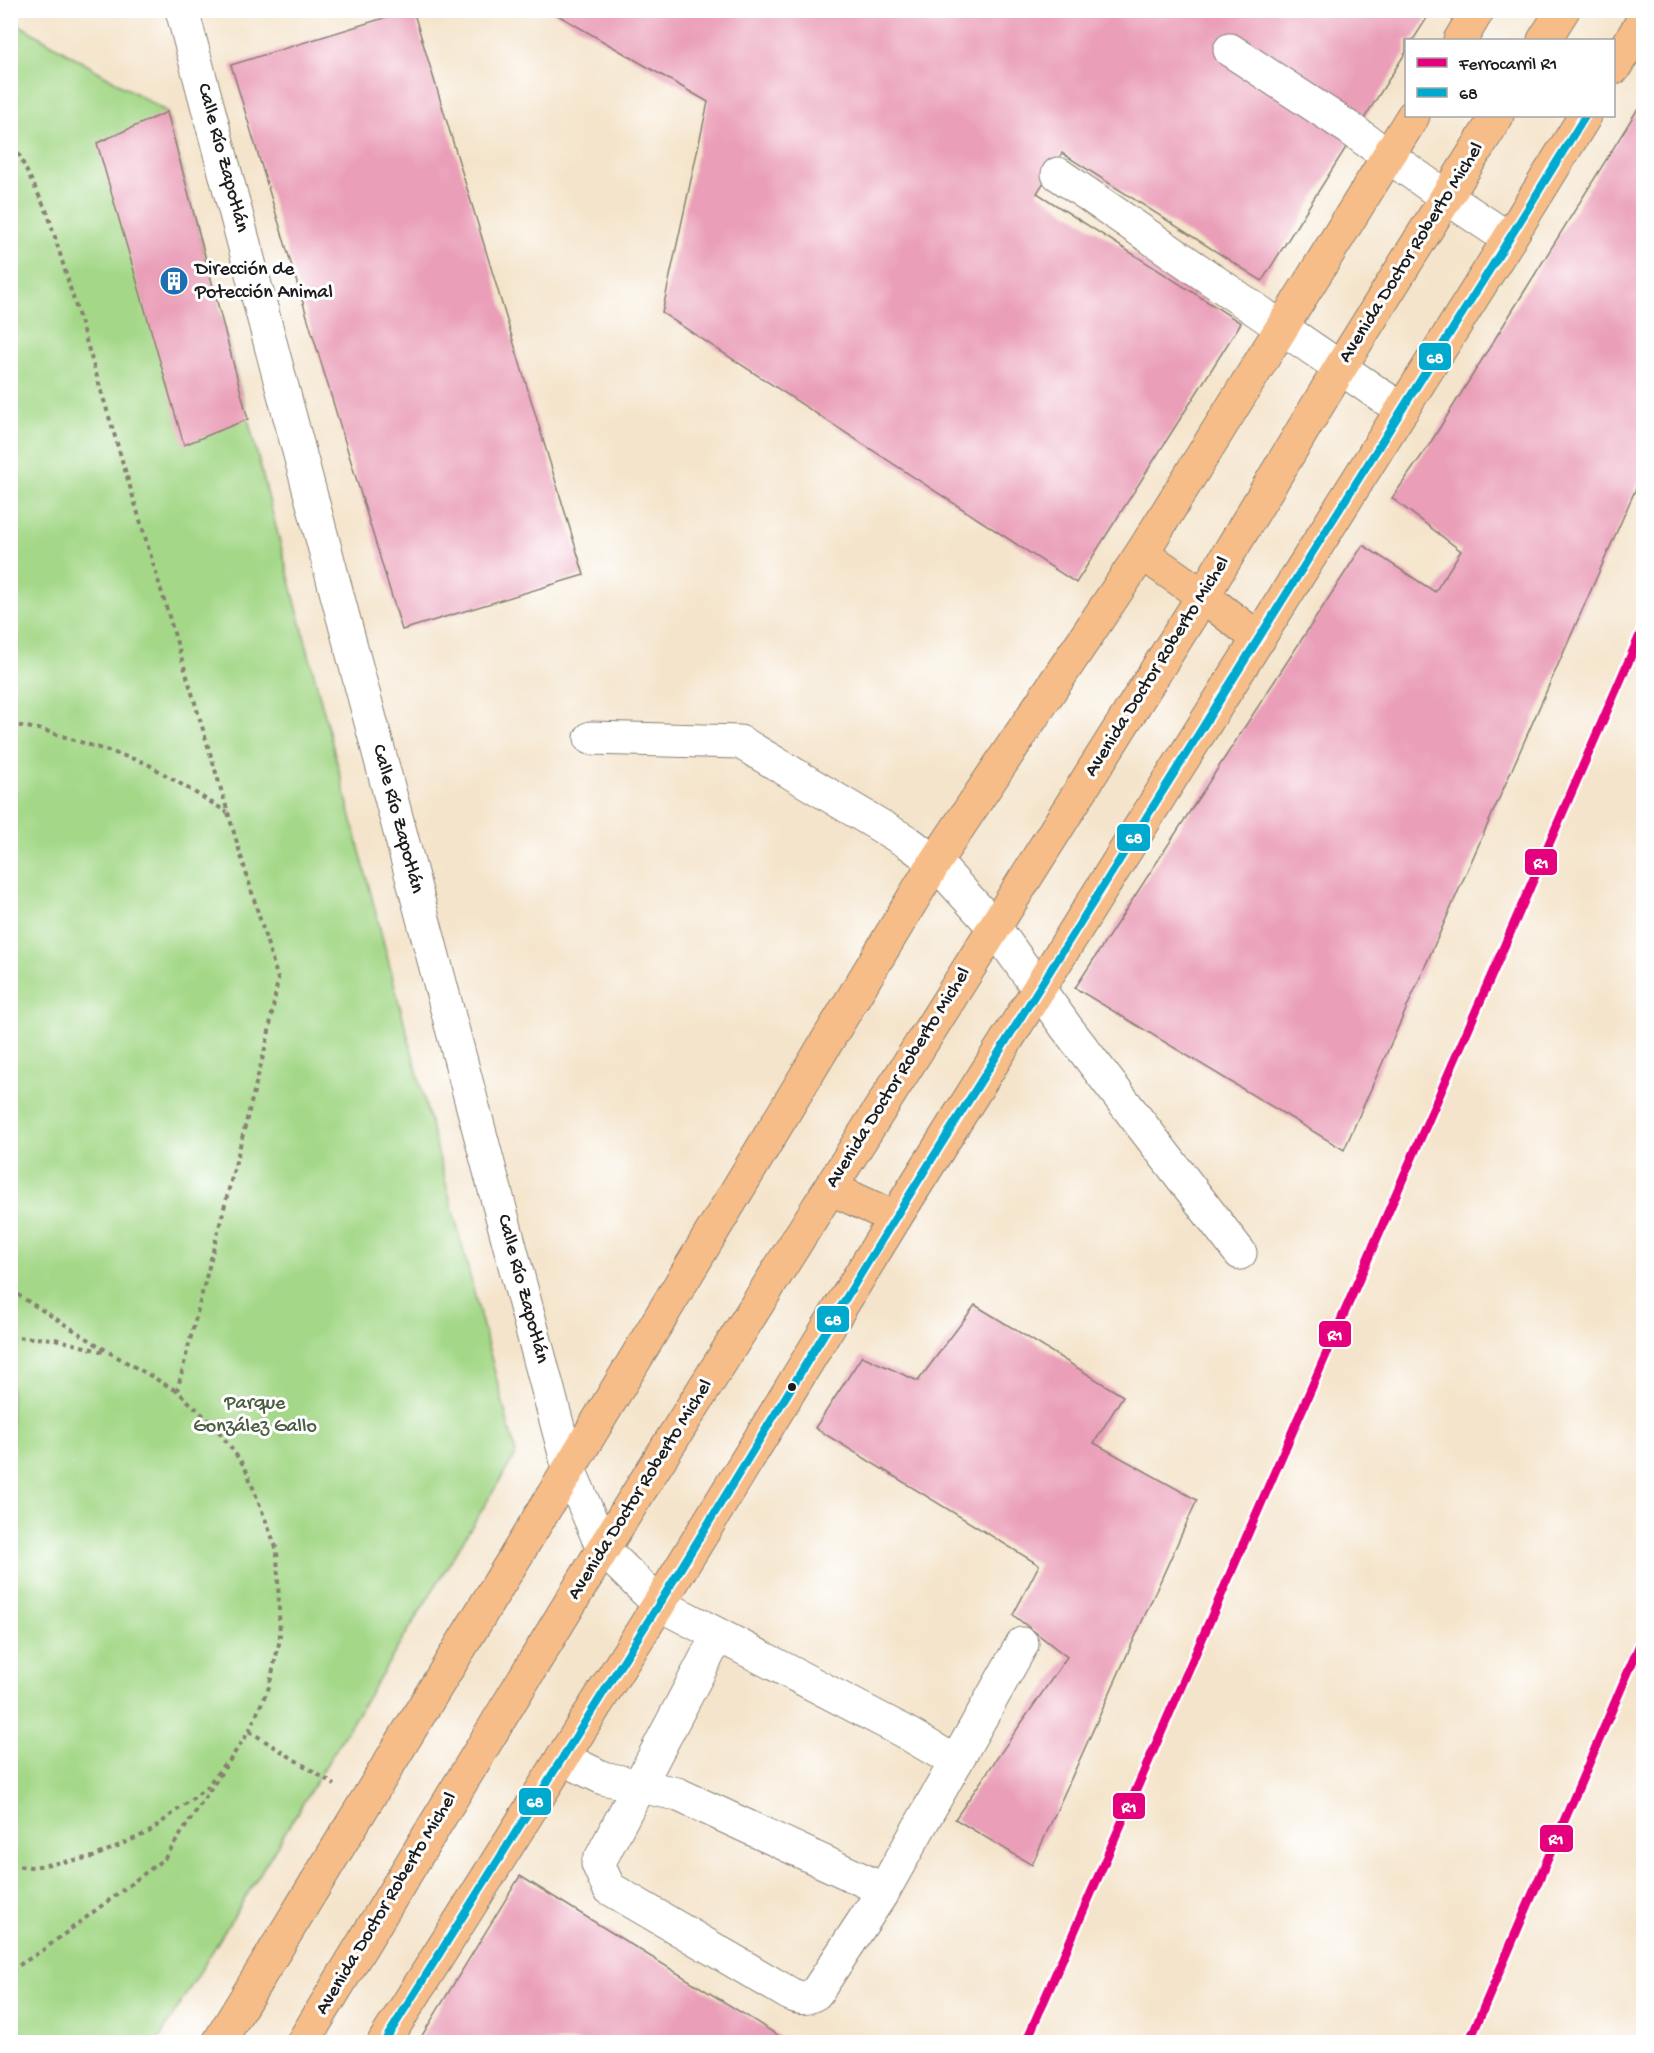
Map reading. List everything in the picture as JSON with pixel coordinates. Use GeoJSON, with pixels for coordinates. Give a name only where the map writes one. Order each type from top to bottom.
{"type":"FeatureCollection","features":[{"type":"Feature","properties":{"kind":"main road"},"geometry":{"type":"LineString","coordinates":[[1461,39],[1478,10]]}},
{"type":"Feature","properties":{"kind":"main road"},"geometry":{"type":"LineString","coordinates":[[1545,39],[1563,10]]}},
{"type":"Feature","properties":{"kind":"main road"},"geometry":{"type":"LineString","coordinates":[[1615,66],[1644,19]]}},
{"type":"Feature","properties":{"kind":"main road"},"geometry":{"type":"LineString","coordinates":[[219,2043],[935,862],[1142,553],[1412,117]]}},
{"type":"Feature","properties":{"kind":"main road","name":"Avenida Doctor Roberto Michel"},"geometry":{"type":"LineString","coordinates":[[303,2043],[603,1549],[1203,596],[1340,368],[1496,117]]}},
{"type":"Feature","properties":{"kind":"main road"},"geometry":{"type":"LineString","coordinates":[[384,2043],[659,1604],[895,1218],[1584,117]]}},
{"type":"Feature","properties":{"kind":"main road"},"geometry":{"type":"LineString","coordinates":[[1142,553],[1259,639]]}},
{"type":"Feature","properties":{"kind":"main road"},"geometry":{"type":"LineString","coordinates":[[830,1188],[895,1218]]}},
{"type":"Feature","properties":{"kind":"street","name":"Calle Río Zapotlán"},"geometry":{"type":"LineString","coordinates":[[182,10],[569,1468],[603,1549],[659,1604],[903,1731],[956,1762]]}},
{"type":"Feature","properties":{"kind":"street"},"geometry":{"type":"LineString","coordinates":[[1230,50],[1350,128],[1509,239]]}},
{"type":"Feature","properties":{"kind":"street"},"geometry":{"type":"LineString","coordinates":[[1058,174],[1402,410]]}},
{"type":"Feature","properties":{"kind":"street"},"geometry":{"type":"LineString","coordinates":[[591,738],[740,742],[909,843],[935,862],[995,928],[1066,1027],[1240,1253]]}},
{"type":"Feature","properties":{"kind":"street"},"geometry":{"type":"LineString","coordinates":[[718,1635],[598,1864],[609,1888],[800,1999],[808,1998],[816,1993],[884,1890],[1022,1644]]}},
{"type":"Feature","properties":{"kind":"street"},"geometry":{"type":"LineString","coordinates":[[562,1758],[603,1778],[677,1794],[884,1890]]}},
{"type":"Feature","properties":{"kind":"path"},"geometry":{"type":"LineString","coordinates":[[10,137],[48,214],[279,979],[268,1037],[177,1390]]}},
{"type":"Feature","properties":{"kind":"path"},"geometry":{"type":"LineString","coordinates":[[10,724],[43,730],[146,763],[228,813]]}},
{"type":"Feature","properties":{"kind":"path"},"geometry":{"type":"LineString","coordinates":[[10,1290],[112,1354],[177,1390],[214,1425],[245,1467],[277,1550],[280,1639],[268,1687],[249,1731],[165,1858],[43,1950],[10,1971]]}},
{"type":"Feature","properties":{"kind":"path"},"geometry":{"type":"LineString","coordinates":[[10,1337],[55,1339],[112,1354]]}},
{"type":"Feature","properties":{"kind":"path"},"geometry":{"type":"LineString","coordinates":[[249,1731],[365,1805]]}},
{"type":"Feature","properties":{"kind":"path"},"geometry":{"type":"LineString","coordinates":[[10,1866],[33,1867],[93,1857],[149,1832],[206,1788],[249,1731]]}},
{"type":"Feature","properties":{"kind":"green space","name":"Parque González Gallo"},"geometry":{"type":"Polygon","coordinates":[[[11,20],[167,112],[516,1454],[157,2042],[11,2042],[11,20]]]}},
{"type":"Feature","properties":{"kind":"building"},"geometry":{"type":"Polygon","coordinates":[[[413,10],[584,575],[402,630],[231,65],[413,10]]]}},
{"type":"Feature","properties":{"kind":"building"},"geometry":{"type":"Polygon","coordinates":[[[549,10],[1432,10],[1414,39],[1405,39],[1405,54],[1262,281],[1062,153],[1037,193],[1241,323],[1076,583],[662,313],[708,102],[549,10]]]}},
{"type":"Feature","properties":{"kind":"building"},"geometry":{"type":"Polygon","coordinates":[[[1637,110],[1644,115],[1644,470],[1344,1150],[1075,988],[1363,545],[1435,592],[1461,551],[1392,498],[1429,445],[1637,110]]]}},
{"type":"Feature","properties":{"kind":"building","name":"Dirección de Potección Animal"},"geometry":{"type":"Polygon","coordinates":[[[167,112],[248,419],[184,445],[97,143],[167,112]]]}},
{"type":"Feature","properties":{"kind":"building"},"geometry":{"type":"Polygon","coordinates":[[[975,1305],[1123,1396],[1094,1443],[1197,1500],[1032,1865],[955,1819],[1067,1657],[1013,1615],[1039,1565],[815,1428],[862,1356],[918,1381],[975,1305]]]}},
{"type":"Feature","properties":{"kind":"building"},"geometry":{"type":"Polygon","coordinates":[[[520,1876],[789,2042],[418,2042],[520,1876]]]}},
{"type":"Feature","properties":{"kind":"rail line","name":"R1"},"geometry":{"type":"LineString","coordinates":[[1026,2042],[1644,626]]}},
{"type":"Feature","properties":{"kind":"rail line","name":"R1"},"geometry":{"type":"LineString","coordinates":[[1469,2042],[1644,1635]]}},
{"type":"Feature","properties":{"kind":"transit line","name":"68"},"geometry":{"type":"LineString","coordinates":[[384,2042],[659,1604],[895,1218],[1584,117]]}},
{"type":"Feature","properties":{"kind":"place","name":"Dirección de Potección Animal"},"geometry":{"type":"Point","coordinates":[174,281]}}]}
